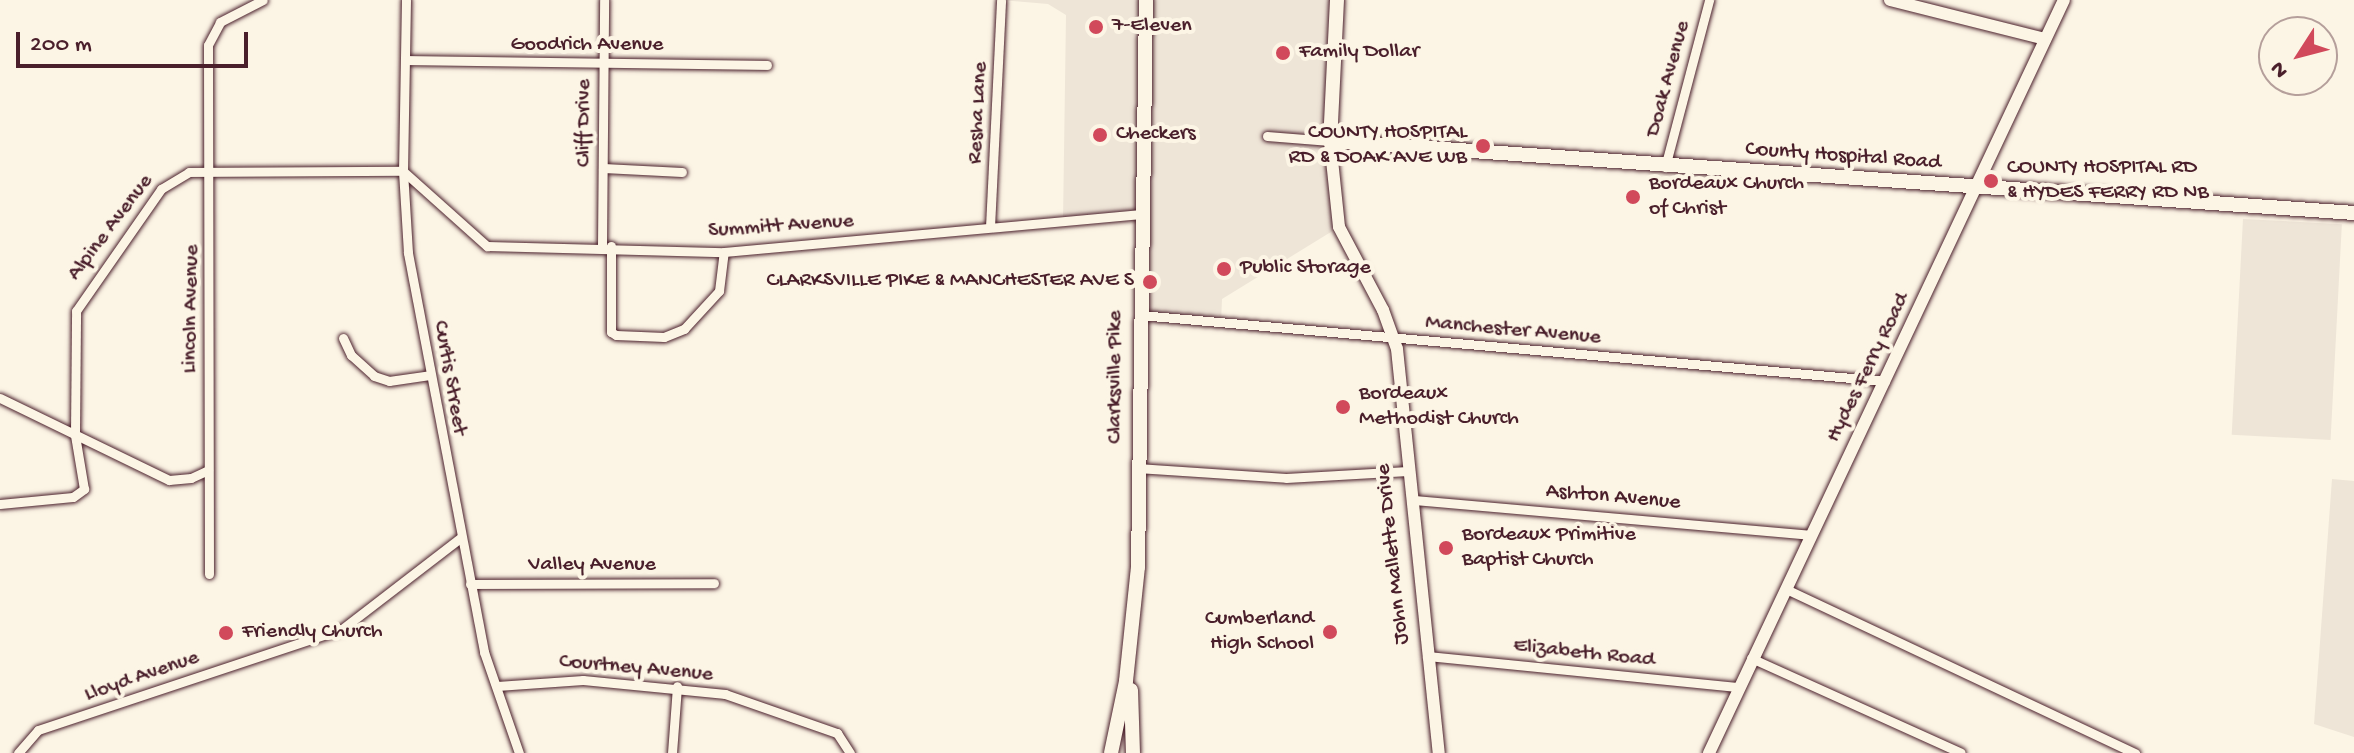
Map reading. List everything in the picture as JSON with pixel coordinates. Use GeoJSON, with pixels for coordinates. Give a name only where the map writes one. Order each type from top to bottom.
{"type":"FeatureCollection","features":[{"type":"Feature","properties":{"kind":"main road"},"geometry":{"type":"LineString","coordinates":[[1137,0],[1145,31]]}},
{"type":"Feature","properties":{"kind":"main road"},"geometry":{"type":"LineString","coordinates":[[1145,31],[1149,0]]}},
{"type":"Feature","properties":{"kind":"main road","name":"John Mallette Drive"},"geometry":{"type":"LineString","coordinates":[[1328,0],[1333,29]]}},
{"type":"Feature","properties":{"kind":"main road","name":"John Mallette Drive"},"geometry":{"type":"LineString","coordinates":[[1330,141],[1333,29],[1337,0]]}},
{"type":"Feature","properties":{"kind":"main road","name":"Clarksville Pike"},"geometry":{"type":"LineString","coordinates":[[1111,753],[1129,659],[1138,567],[1138,315],[1145,31]]}},
{"type":"Feature","properties":{"kind":"main road"},"geometry":{"type":"LineString","coordinates":[[1331,107],[1360,143]]}},
{"type":"Feature","properties":{"kind":"main road","name":"County Hospital Road"},"geometry":{"type":"LineString","coordinates":[[1330,141],[1664,168],[2354,213]]}},
{"type":"Feature","properties":{"kind":"main road"},"geometry":{"type":"LineString","coordinates":[[1129,659],[1133,753]]}},
{"type":"Feature","properties":{"kind":"street","name":"Lincoln Avenue"},"geometry":{"type":"LineString","coordinates":[[209,574],[211,173],[208,45],[220,22],[263,0]]}},
{"type":"Feature","properties":{"kind":"street","name":"Curtis Street"},"geometry":{"type":"LineString","coordinates":[[406,0],[403,171],[408,253],[470,584],[497,686],[519,753]]}},
{"type":"Feature","properties":{"kind":"street","name":"Cliff Drive"},"geometry":{"type":"LineString","coordinates":[[604,0],[603,168],[611,332],[616,335],[664,337],[684,329],[704,313],[721,284],[724,252]]}},
{"type":"Feature","properties":{"kind":"street","name":"Resha Lane"},"geometry":{"type":"LineString","coordinates":[[990,227],[1001,0]]}},
{"type":"Feature","properties":{"kind":"street","name":"Doak Avenue"},"geometry":{"type":"LineString","coordinates":[[1664,168],[1709,0]]}},
{"type":"Feature","properties":{"kind":"street"},"geometry":{"type":"LineString","coordinates":[[1890,0],[2045,39]]}},
{"type":"Feature","properties":{"kind":"street","name":"Hydes Ferry Road"},"geometry":{"type":"LineString","coordinates":[[1709,753],[1737,687],[1978,188],[2064,0]]}},
{"type":"Feature","properties":{"kind":"street","name":"Goodrich Avenue"},"geometry":{"type":"LineString","coordinates":[[407,60],[767,65]]}},
{"type":"Feature","properties":{"kind":"street"},"geometry":{"type":"LineString","coordinates":[[1267,136],[1330,141]]}},
{"type":"Feature","properties":{"kind":"street","name":"John Mallette Drive"},"geometry":{"type":"LineString","coordinates":[[1330,141],[1339,227],[1395,338],[1439,753]]}},
{"type":"Feature","properties":{"kind":"street"},"geometry":{"type":"LineString","coordinates":[[603,168],[682,172]]}},
{"type":"Feature","properties":{"kind":"street","name":"Summitt Avenue"},"geometry":{"type":"LineString","coordinates":[[403,171],[487,246],[607,246],[724,252],[1141,214]]}},
{"type":"Feature","properties":{"kind":"street","name":"Alpine Avenue"},"geometry":{"type":"LineString","coordinates":[[0,504],[73,497],[84,489],[75,435],[74,327],[80,298],[161,189],[189,172],[403,171]]}},
{"type":"Feature","properties":{"kind":"street","name":"Manchester Avenue"},"geometry":{"type":"LineString","coordinates":[[1138,315],[1885,381]]}},
{"type":"Feature","properties":{"kind":"street"},"geometry":{"type":"LineString","coordinates":[[343,338],[351,355],[374,376],[389,381],[430,375]]}},
{"type":"Feature","properties":{"kind":"street"},"geometry":{"type":"LineString","coordinates":[[0,398],[169,480],[191,478],[208,470]]}},
{"type":"Feature","properties":{"kind":"street"},"geometry":{"type":"LineString","coordinates":[[1137,468],[1286,478],[1408,471]]}},
{"type":"Feature","properties":{"kind":"street","name":"Ashton Avenue"},"geometry":{"type":"LineString","coordinates":[[1413,500],[1810,535]]}},
{"type":"Feature","properties":{"kind":"street","name":"Lloyd Avenue"},"geometry":{"type":"LineString","coordinates":[[18,753],[38,730],[342,629],[460,538]]}},
{"type":"Feature","properties":{"kind":"street","name":"Valley Avenue"},"geometry":{"type":"LineString","coordinates":[[470,584],[714,583]]}},
{"type":"Feature","properties":{"kind":"street"},"geometry":{"type":"LineString","coordinates":[[1786,589],[2135,753]]}},
{"type":"Feature","properties":{"kind":"street","name":"Elizabeth Road"},"geometry":{"type":"LineString","coordinates":[[1427,656],[1737,687]]}},
{"type":"Feature","properties":{"kind":"street"},"geometry":{"type":"LineString","coordinates":[[1751,658],[1961,753]]}},
{"type":"Feature","properties":{"kind":"street","name":"Courtney Avenue"},"geometry":{"type":"LineString","coordinates":[[497,686],[548,680],[677,686],[725,694],[837,733],[850,753]]}},
{"type":"Feature","properties":{"kind":"street"},"geometry":{"type":"LineString","coordinates":[[672,753],[677,686]]}},
{"type":"Feature","properties":{"kind":"shaded area"},"geometry":{"type":"Polygon","coordinates":[[[1001,0],[1337,0],[1339,227],[1222,299],[1221,323],[1138,315],[1141,214],[1063,221],[1066,15],[1048,4],[1001,0]]]}},
{"type":"Feature","properties":{"kind":"shaded area"},"geometry":{"type":"Polygon","coordinates":[[[2243,219],[2342,224],[2331,440],[2232,435],[2243,219]]]}},
{"type":"Feature","properties":{"kind":"shaded area"},"geometry":{"type":"Polygon","coordinates":[[[2332,479],[2354,481],[2354,737],[2314,724],[2332,479]]]}},
{"type":"Feature","properties":{"kind":"place","name":"7-Eleven"},"geometry":{"type":"Point","coordinates":[1096,27]}},
{"type":"Feature","properties":{"kind":"place","name":"Family Dollar"},"geometry":{"type":"Point","coordinates":[1283,53]}},
{"type":"Feature","properties":{"kind":"place","name":"Checkers"},"geometry":{"type":"Point","coordinates":[1100,135]}},
{"type":"Feature","properties":{"kind":"place","name":"COUNTY HOSPITAL RD & DOAK AVE WB"},"geometry":{"type":"Point","coordinates":[1483,146]}},
{"type":"Feature","properties":{"kind":"place","name":"COUNTY HOSPITAL RD & HYDES FERRY RD NB"},"geometry":{"type":"Point","coordinates":[1991,181]}},
{"type":"Feature","properties":{"kind":"place","name":"Bordeaux Church of Christ"},"geometry":{"type":"Point","coordinates":[1633,197]}},
{"type":"Feature","properties":{"kind":"place","name":"Public Storage"},"geometry":{"type":"Point","coordinates":[1224,269]}},
{"type":"Feature","properties":{"kind":"place","name":"CLARKSVILLE PIKE & MANCHESTER AVE S"},"geometry":{"type":"Point","coordinates":[1150,282]}},
{"type":"Feature","properties":{"kind":"place","name":"Bordeaux Methodist Church"},"geometry":{"type":"Point","coordinates":[1343,407]}},
{"type":"Feature","properties":{"kind":"place","name":"Bordeaux Primitive Baptist Church"},"geometry":{"type":"Point","coordinates":[1446,548]}},
{"type":"Feature","properties":{"kind":"place","name":"Cumberland High School"},"geometry":{"type":"Point","coordinates":[1330,632]}},
{"type":"Feature","properties":{"kind":"place","name":"Friendly Church"},"geometry":{"type":"Point","coordinates":[226,633]}}]}
